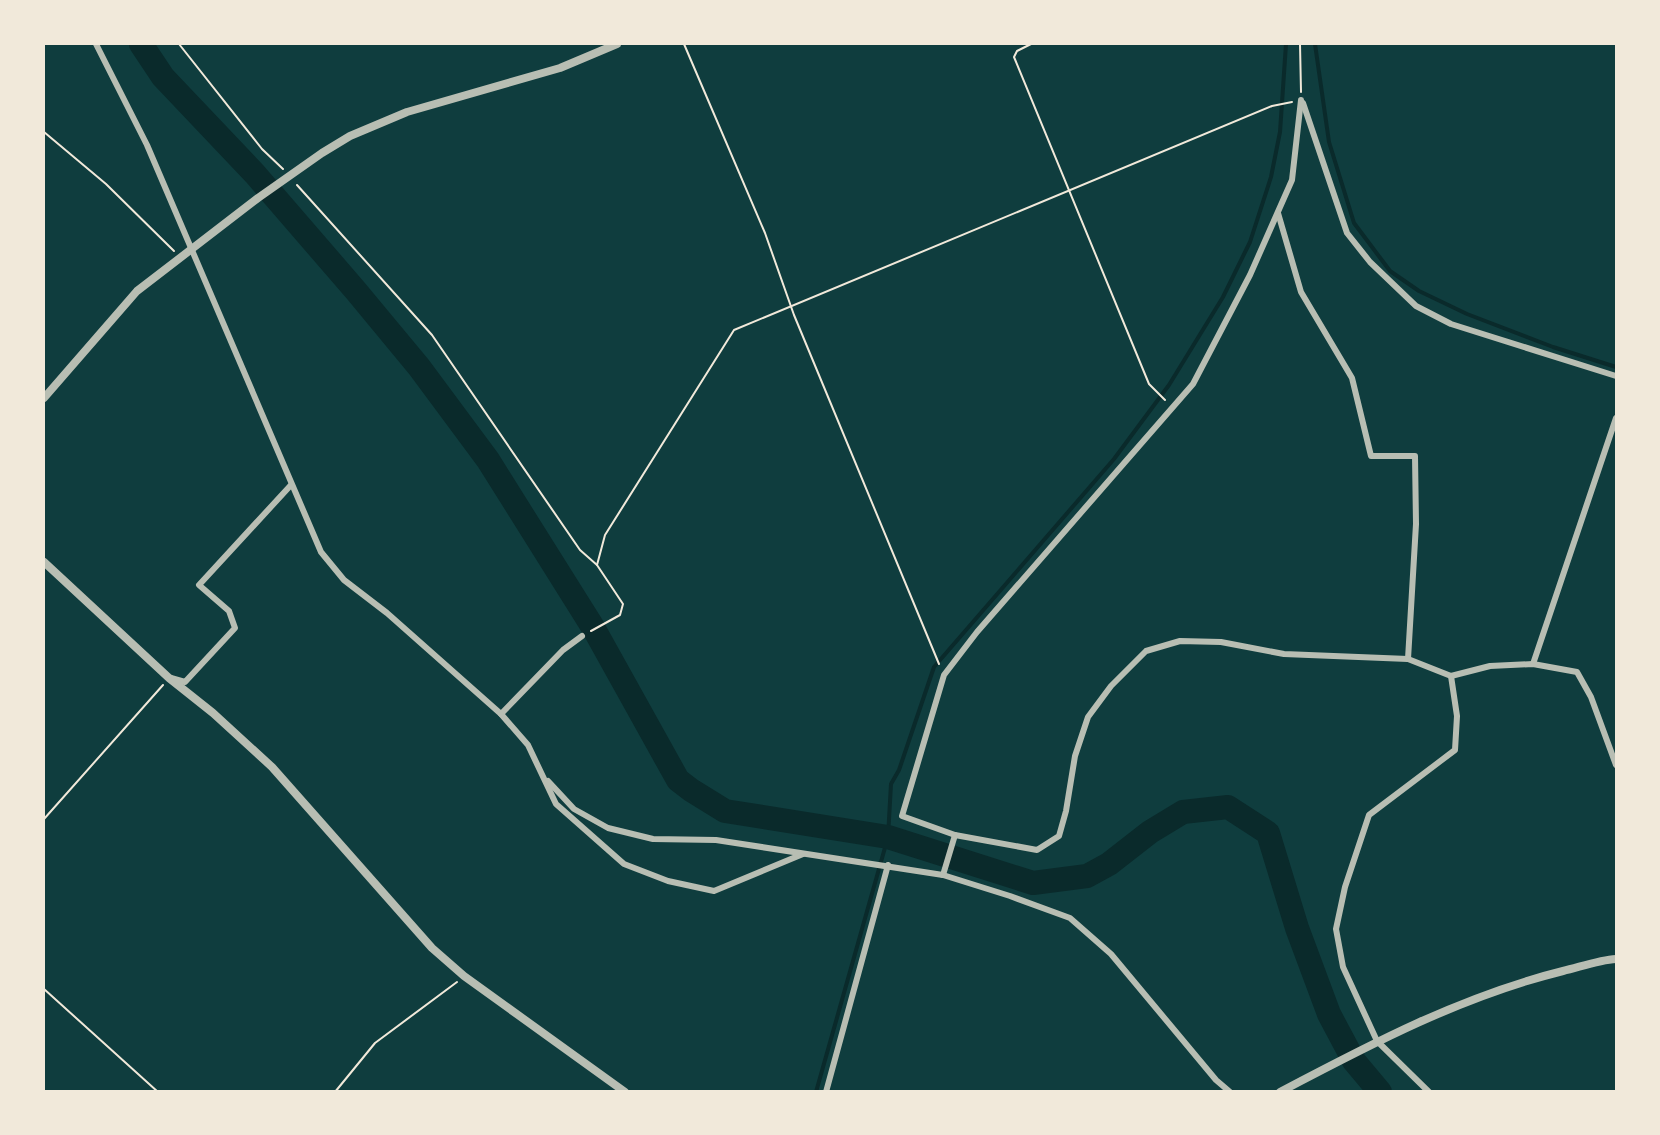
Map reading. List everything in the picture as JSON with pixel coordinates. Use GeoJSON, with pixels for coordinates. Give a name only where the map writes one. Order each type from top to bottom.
{"type":"FeatureCollection","features":[{"type":"Feature","properties":{"kind":"street"},"geometry":{"type":"LineString","coordinates":[[96,44],[147,145],[321,552],[344,580],[387,613],[501,714],[528,745],[556,804],[624,864],[668,881],[714,891],[803,854]]}},
{"type":"Feature","properties":{"kind":"street"},"geometry":{"type":"LineString","coordinates":[[44,398],[137,291],[258,198],[322,153],[380,123],[407,112],[560,68],[616,44]]}},
{"type":"Feature","properties":{"kind":"street"},"geometry":{"type":"LineString","coordinates":[[1301,100],[1292,180],[1225,327],[1193,384],[977,632],[944,675],[902,816],[955,835],[1037,850],[1059,836],[1066,811],[1075,756],[1088,717],[1111,686],[1146,651],[1180,641],[1221,642],[1284,654],[1408,659],[1451,676],[1490,666],[1533,664],[1577,672],[1592,697],[1617,765]]}},
{"type":"Feature","properties":{"kind":"street"},"geometry":{"type":"LineString","coordinates":[[1301,100],[1347,233],[1370,262],[1416,306],[1451,324],[1617,376]]}},
{"type":"Feature","properties":{"kind":"street"},"geometry":{"type":"LineString","coordinates":[[1278,213],[1301,292],[1352,378],[1371,456],[1415,456],[1416,524],[1408,659]]}},
{"type":"Feature","properties":{"kind":"street"},"geometry":{"type":"LineString","coordinates":[[1533,664],[1617,418]]}},
{"type":"Feature","properties":{"kind":"street"},"geometry":{"type":"LineString","coordinates":[[169,678],[185,682],[236,628],[230,611],[199,585],[291,485]]}},
{"type":"Feature","properties":{"kind":"street"},"geometry":{"type":"LineString","coordinates":[[44,562],[169,678],[213,713],[272,767],[432,948],[464,976],[625,1092]]}},
{"type":"Feature","properties":{"kind":"street"},"geometry":{"type":"LineString","coordinates":[[501,714],[563,650],[582,636]]}},
{"type":"Feature","properties":{"kind":"street"},"geometry":{"type":"LineString","coordinates":[[1429,1092],[1377,1041],[1343,967],[1336,929],[1345,887],[1369,815],[1455,750],[1456,716],[1451,676]]}},
{"type":"Feature","properties":{"kind":"street"},"geometry":{"type":"LineString","coordinates":[[543,776],[574,809],[608,828],[653,839],[716,840],[943,875],[1070,918],[1111,954],[1216,1080],[1230,1092]]}},
{"type":"Feature","properties":{"kind":"street"},"geometry":{"type":"LineString","coordinates":[[943,875],[955,835]]}},
{"type":"Feature","properties":{"kind":"street"},"geometry":{"type":"LineString","coordinates":[[826,1092],[888,865]]}},
{"type":"Feature","properties":{"kind":"street"},"geometry":{"type":"LineString","coordinates":[[1280,1092],[1377,1041],[1441,1012],[1538,977],[1617,958]]}},
{"type":"Feature","properties":{"kind":"path"},"geometry":{"type":"LineString","coordinates":[[179,44],[287,178],[432,335],[580,550],[597,565],[623,604],[620,615],[582,636]]}},
{"type":"Feature","properties":{"kind":"path"},"geometry":{"type":"LineString","coordinates":[[684,44],[765,233],[790,306],[944,675]]}},
{"type":"Feature","properties":{"kind":"path"},"geometry":{"type":"LineString","coordinates":[[1031,44],[1017,51],[1014,57],[1071,190],[1149,384],[1167,401]]}},
{"type":"Feature","properties":{"kind":"path"},"geometry":{"type":"LineString","coordinates":[[597,565],[604,535],[734,330],[1272,106],[1301,100],[1300,44]]}},
{"type":"Feature","properties":{"kind":"path"},"geometry":{"type":"LineString","coordinates":[[44,132],[106,184],[180,257]]}},
{"type":"Feature","properties":{"kind":"path"},"geometry":{"type":"LineString","coordinates":[[44,819],[169,678]]}},
{"type":"Feature","properties":{"kind":"path"},"geometry":{"type":"LineString","coordinates":[[334,1092],[375,1043],[464,976]]}},
{"type":"Feature","properties":{"kind":"path"},"geometry":{"type":"LineString","coordinates":[[44,990],[158,1092]]}},
{"type":"Feature","properties":{"kind":"waterway"},"geometry":{"type":"LineString","coordinates":[[141,44],[163,77],[255,174],[356,291],[419,367],[488,460],[594,629],[678,780],[725,811],[888,837],[1033,883],[1087,876],[1109,864],[1150,832],[1183,812],[1228,807],[1268,833],[1297,928],[1329,1014],[1354,1061],[1380,1092]]}},
{"type":"Feature","properties":{"kind":"waterway"},"geometry":{"type":"LineString","coordinates":[[816,1092],[888,837],[891,784],[899,770],[934,667],[1114,459],[1169,385],[1223,297],[1250,242],[1271,177],[1280,132],[1286,44]]}},
{"type":"Feature","properties":{"kind":"waterway"},"geometry":{"type":"LineString","coordinates":[[1315,44],[1329,142],[1354,223],[1390,271],[1419,291],[1467,314],[1553,347],[1616,367]]}}]}
